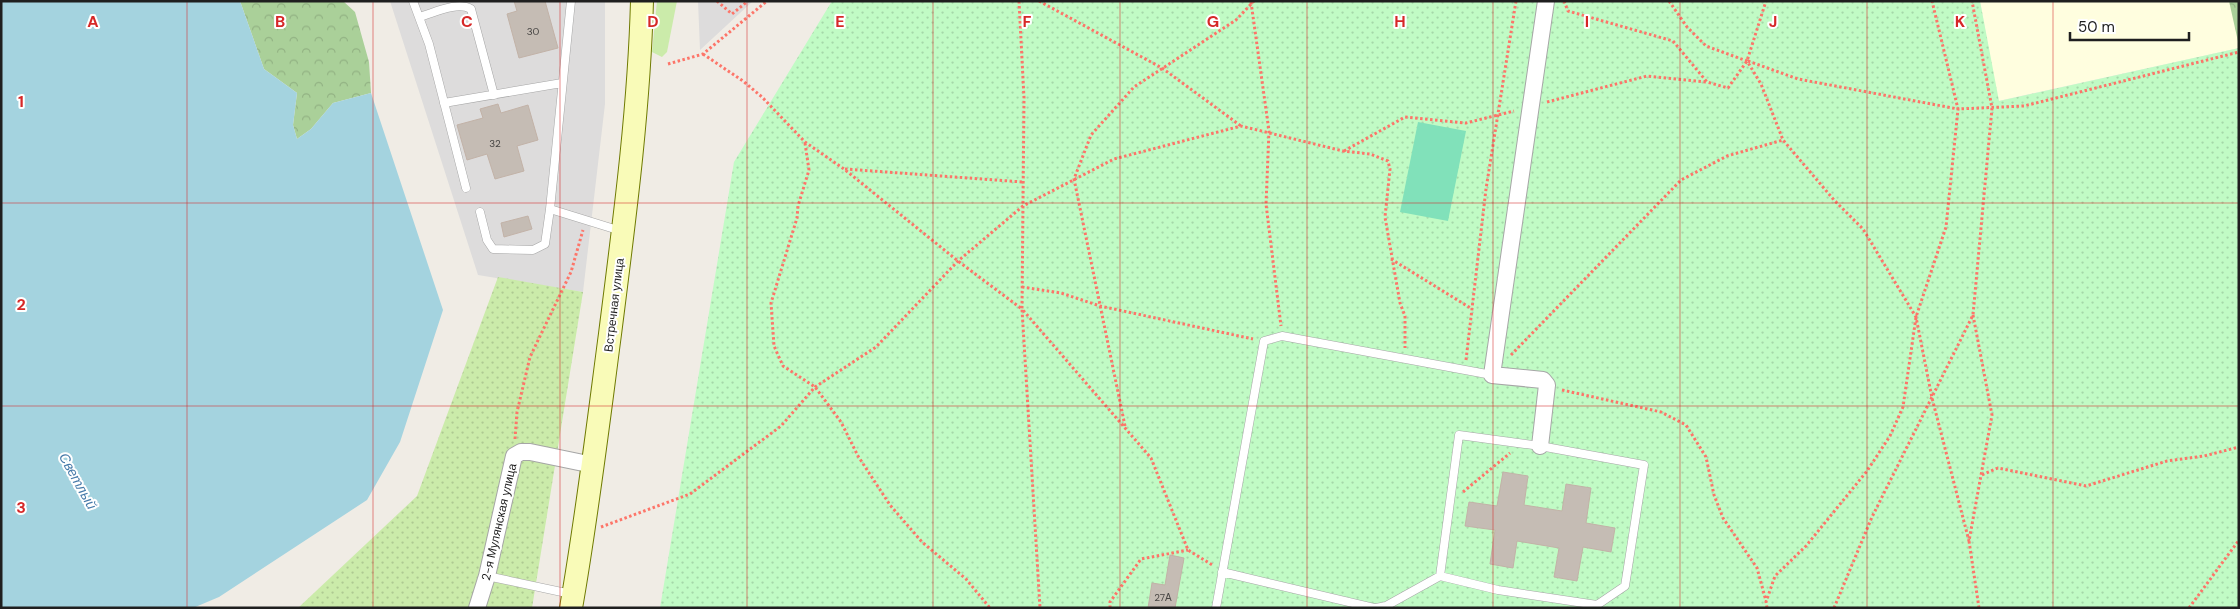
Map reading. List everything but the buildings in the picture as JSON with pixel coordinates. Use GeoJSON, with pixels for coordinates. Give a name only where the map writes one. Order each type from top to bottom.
{"type":"FeatureCollection","features":[{"type":"Feature","properties":{"kind":"main road","name":"Встречная улица"},"geometry":{"type":"LineString","coordinates":[[572,601],[584,533],[623,232],[640,60],[642,1]]}},
{"type":"Feature","properties":{"kind":"street"},"geometry":{"type":"LineString","coordinates":[[1533,445],[1548,390],[1543,380],[1492,375],[1546,1]]}},
{"type":"Feature","properties":{"kind":"street","name":"2-я Мулянская улица"},"geometry":{"type":"LineString","coordinates":[[477,608],[487,576],[514,456],[521,452],[530,452],[593,465]]}},
{"type":"Feature","properties":{"kind":"lane"},"geometry":{"type":"LineString","coordinates":[[413,1],[444,103],[466,188]]}},
{"type":"Feature","properties":{"kind":"lane"},"geometry":{"type":"LineString","coordinates":[[480,212],[487,240],[493,249],[533,250],[545,244],[571,1]]}},
{"type":"Feature","properties":{"kind":"lane"},"geometry":{"type":"LineString","coordinates":[[419,17],[458,6],[464,6],[471,10],[494,94]]}},
{"type":"Feature","properties":{"kind":"lane"},"geometry":{"type":"LineString","coordinates":[[444,103],[562,83]]}},
{"type":"Feature","properties":{"kind":"lane"},"geometry":{"type":"LineString","coordinates":[[550,209],[623,232]]}},
{"type":"Feature","properties":{"kind":"lane"},"geometry":{"type":"LineString","coordinates":[[1216,608],[1264,341],[1282,336],[1492,375]]}},
{"type":"Feature","properties":{"kind":"lane"},"geometry":{"type":"LineString","coordinates":[[1222,572],[1375,608],[1386,606],[1440,576],[1498,590],[1597,605],[1625,586],[1644,465],[1533,445],[1459,435],[1440,576]]}},
{"type":"Feature","properties":{"kind":"lane"},"geometry":{"type":"LineString","coordinates":[[487,576],[572,601]]}},
{"type":"Feature","properties":{"kind":"path"},"geometry":{"type":"LineString","coordinates":[[717,1],[732,14],[748,1]]}},
{"type":"Feature","properties":{"kind":"path"},"geometry":{"type":"LineString","coordinates":[[668,64],[688,60],[703,54],[767,1]]}},
{"type":"Feature","properties":{"kind":"path"},"geometry":{"type":"LineString","coordinates":[[1019,1],[1024,98],[1022,309],[1040,608]]}},
{"type":"Feature","properties":{"kind":"path"},"geometry":{"type":"LineString","coordinates":[[1039,1],[1162,68],[1241,126]]}},
{"type":"Feature","properties":{"kind":"path"},"geometry":{"type":"LineString","coordinates":[[1465,371],[1486,189],[1516,1]]}},
{"type":"Feature","properties":{"kind":"path"},"geometry":{"type":"LineString","coordinates":[[1564,1],[1568,10],[1673,41],[1707,82],[1728,88],[1747,61],[1766,1]]}},
{"type":"Feature","properties":{"kind":"path"},"geometry":{"type":"LineString","coordinates":[[1669,1],[1687,27],[1706,46],[1798,79],[1958,109],[2024,106],[2239,52]]}},
{"type":"Feature","properties":{"kind":"path"},"geometry":{"type":"LineString","coordinates":[[1766,602],[1775,576],[1806,546],[1867,471],[1890,436],[1903,406],[1916,317],[1946,227],[1958,109],[1932,1]]}},
{"type":"Feature","properties":{"kind":"path"},"geometry":{"type":"LineString","coordinates":[[1969,541],[1992,415],[1973,315],[1992,108],[1972,1]]}},
{"type":"Feature","properties":{"kind":"path"},"geometry":{"type":"LineString","coordinates":[[1125,427],[1074,179],[1091,135],[1134,87],[1236,20],[1252,2]]}},
{"type":"Feature","properties":{"kind":"path"},"geometry":{"type":"LineString","coordinates":[[1252,2],[1269,131],[1266,204],[1282,336]]}},
{"type":"Feature","properties":{"kind":"path"},"geometry":{"type":"LineString","coordinates":[[703,54],[743,80],[805,142],[844,169],[1022,309],[1151,458],[1188,550],[1222,572]]}},
{"type":"Feature","properties":{"kind":"path"},"geometry":{"type":"LineString","coordinates":[[1747,61],[1761,84],[1783,140],[1834,200],[1863,230],[1916,317],[1932,398],[1969,541],[1980,608]]}},
{"type":"Feature","properties":{"kind":"path"},"geometry":{"type":"LineString","coordinates":[[584,533],[690,494],[781,426],[815,387],[876,346],[958,260],[1023,206],[1114,159],[1241,126],[1269,131],[1343,151],[1370,154],[1388,161],[1390,169],[1385,217],[1391,259],[1400,303],[1405,316],[1406,348]]}},
{"type":"Feature","properties":{"kind":"path"},"geometry":{"type":"LineString","coordinates":[[1492,375],[1681,180],[1727,156],[1783,140]]}},
{"type":"Feature","properties":{"kind":"path"},"geometry":{"type":"LineString","coordinates":[[805,142],[809,170],[798,206],[798,218],[771,302],[771,327],[774,346],[783,366],[815,387],[841,422],[863,463],[890,505],[922,542],[966,579],[990,608]]}},
{"type":"Feature","properties":{"kind":"path"},"geometry":{"type":"LineString","coordinates":[[844,169],[1024,182]]}},
{"type":"Feature","properties":{"kind":"path"},"geometry":{"type":"LineString","coordinates":[[514,456],[517,412],[530,357],[571,272],[586,220]]}},
{"type":"Feature","properties":{"kind":"path"},"geometry":{"type":"LineString","coordinates":[[1391,259],[1472,309]]}},
{"type":"Feature","properties":{"kind":"path"},"geometry":{"type":"LineString","coordinates":[[1022,287],[1061,293],[1100,306],[1264,341]]}},
{"type":"Feature","properties":{"kind":"path"},"geometry":{"type":"LineString","coordinates":[[1834,608],[1872,517],[1973,315]]}},
{"type":"Feature","properties":{"kind":"path"},"geometry":{"type":"LineString","coordinates":[[1543,380],[1565,391],[1661,412],[1686,425],[1706,457],[1714,495],[1723,518],[1757,568],[1767,608]]}},
{"type":"Feature","properties":{"kind":"path"},"geometry":{"type":"LineString","coordinates":[[1450,496],[1468,488],[1507,456],[1533,445]]}},
{"type":"Feature","properties":{"kind":"path"},"geometry":{"type":"LineString","coordinates":[[1981,475],[1998,468],[2086,486],[2167,461],[2204,456],[2239,447]]}},
{"type":"Feature","properties":{"kind":"path"},"geometry":{"type":"LineString","coordinates":[[2189,608],[2239,540]]}},
{"type":"Feature","properties":{"kind":"path"},"geometry":{"type":"LineString","coordinates":[[1110,608],[1110,602],[1141,559],[1188,550]]}},
{"type":"Feature","properties":{"kind":"shaded area"},"geometry":{"type":"Polygon","coordinates":[[[390,1],[605,1],[605,104],[583,292],[478,275],[390,1]]]}},
{"type":"Feature","properties":{"kind":"shaded area"},"geometry":{"type":"Polygon","coordinates":[[[698,1],[753,1],[700,50],[698,1]]]}},
{"type":"Feature","properties":{"kind":"shaded area"},"geometry":{"type":"Polygon","coordinates":[[[1980,1],[2239,1],[2239,48],[1998,101],[1980,1]]]}},
{"type":"Feature","properties":{"kind":"green space"},"geometry":{"type":"Polygon","coordinates":[[[240,1],[343,1],[355,12],[369,62],[371,93],[333,103],[311,129],[297,139],[293,125],[297,93],[264,69],[240,1]]]}},
{"type":"Feature","properties":{"kind":"green space"},"geometry":{"type":"Polygon","coordinates":[[[657,1],[677,1],[667,52],[662,57],[652,52],[657,1]]]}},
{"type":"Feature","properties":{"kind":"green space"},"geometry":{"type":"Polygon","coordinates":[[[832,1],[1980,1],[1999,101],[2239,48],[2239,608],[660,608],[734,162],[832,1]]]}},
{"type":"Feature","properties":{"kind":"green space"},"geometry":{"type":"Polygon","coordinates":[[[2229,1],[2239,1],[2239,46],[2229,1]]]}},
{"type":"Feature","properties":{"kind":"green space"},"geometry":{"type":"Polygon","coordinates":[[[1418,122],[1466,131],[1448,221],[1400,212],[1418,122]]]}},
{"type":"Feature","properties":{"kind":"green space"},"geometry":{"type":"Polygon","coordinates":[[[498,277],[583,292],[532,608],[298,608],[417,496],[498,277]]]}},
{"type":"Feature","properties":{"kind":"water","name":"Светлый"},"geometry":{"type":"Polygon","coordinates":[[[1,1],[240,1],[264,69],[297,93],[293,125],[297,139],[311,129],[333,103],[371,93],[443,310],[400,442],[367,500],[219,597],[193,608],[1,608],[1,1]]]}}]}
